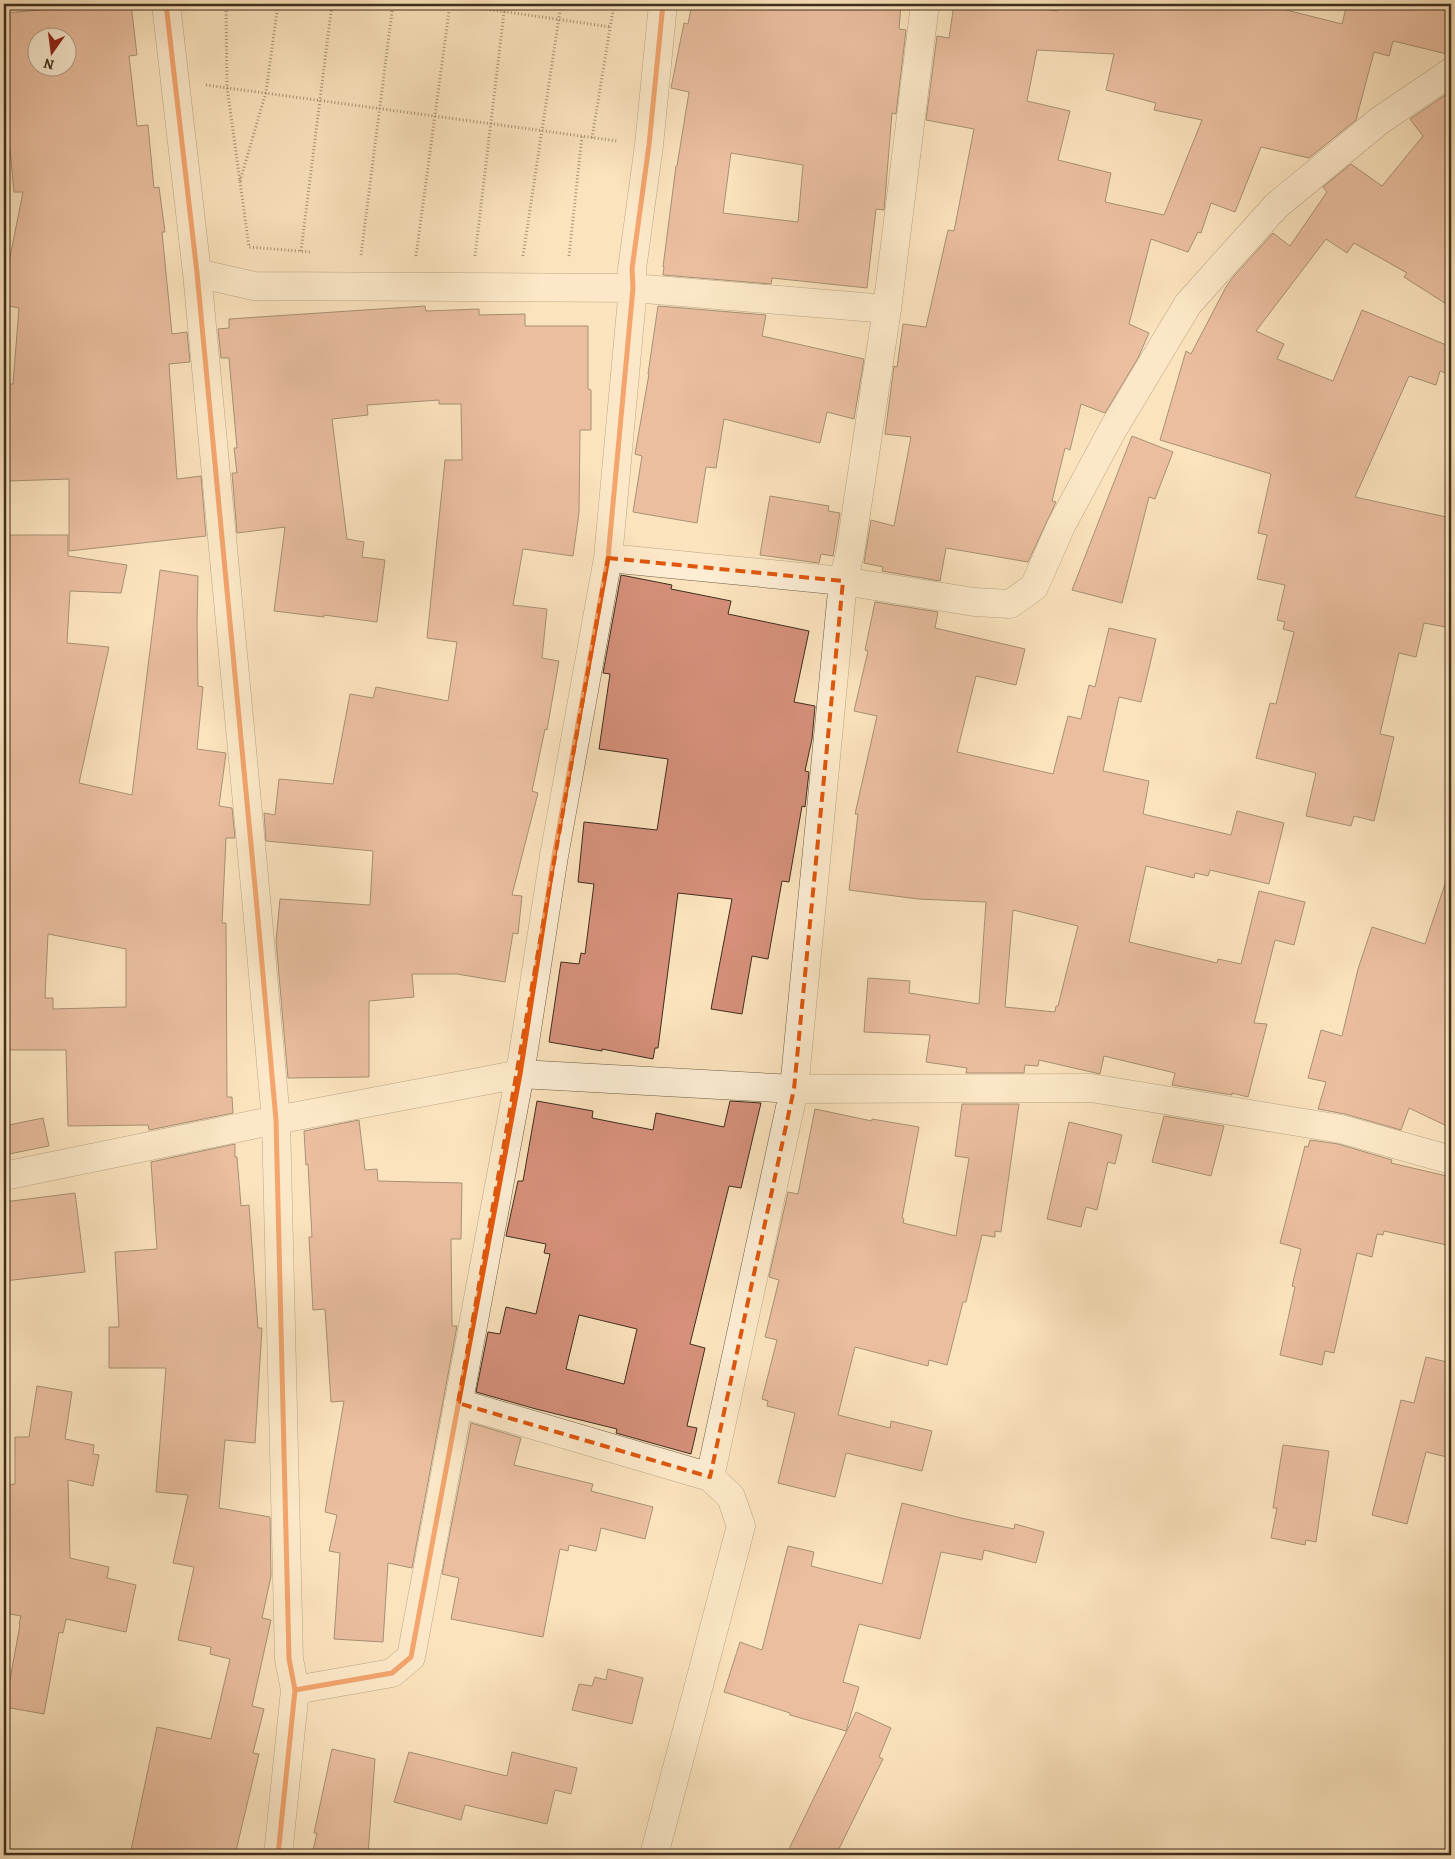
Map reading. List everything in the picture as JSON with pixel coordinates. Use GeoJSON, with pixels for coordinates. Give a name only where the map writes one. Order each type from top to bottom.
{"type":"FeatureCollection","features":[{"type":"Feature","properties":{"kind":"street"},"geometry":{"type":"LineString","coordinates":[[166,4],[197,273],[276,1120],[289,1659],[296,1690],[278,1855]]}},
{"type":"Feature","properties":{"kind":"street"},"geometry":{"type":"LineString","coordinates":[[296,1690],[392,1673],[410,1657],[520,1074],[554,856],[608,558],[633,288],[632,270],[649,145],[663,4]]}},
{"type":"Feature","properties":{"kind":"street"},"geometry":{"type":"LineString","coordinates":[[710,1477],[794,1090],[843,581],[850,553],[887,309],[925,4]]}},
{"type":"Feature","properties":{"kind":"street"},"geometry":{"type":"LineString","coordinates":[[608,558],[843,581],[974,602],[1010,604],[1034,587],[1060,526],[1118,421],[1188,304],[1276,206],[1378,122],[1451,72]]}},
{"type":"Feature","properties":{"kind":"street"},"geometry":{"type":"LineString","coordinates":[[197,273],[254,286],[633,288],[887,309]]}},
{"type":"Feature","properties":{"kind":"street"},"geometry":{"type":"LineString","coordinates":[[4,1176],[276,1120],[520,1074],[794,1090],[1091,1088],[1341,1129],[1451,1160]]}},
{"type":"Feature","properties":{"kind":"street"},"geometry":{"type":"LineString","coordinates":[[458,1403],[710,1477],[730,1497],[741,1526],[654,1855]]}},
{"type":"Feature","properties":{"kind":"path"},"geometry":{"type":"LineString","coordinates":[[226,4],[227,88],[249,247],[318,253]]}},
{"type":"Feature","properties":{"kind":"path"},"geometry":{"type":"LineString","coordinates":[[240,183],[266,92],[278,4]]}},
{"type":"Feature","properties":{"kind":"path"},"geometry":{"type":"LineString","coordinates":[[301,251],[332,4]]}},
{"type":"Feature","properties":{"kind":"path"},"geometry":{"type":"LineString","coordinates":[[361,256],[393,4]]}},
{"type":"Feature","properties":{"kind":"path"},"geometry":{"type":"LineString","coordinates":[[415,287],[416,260],[451,4],[611,26]]}},
{"type":"Feature","properties":{"kind":"path"},"geometry":{"type":"LineString","coordinates":[[474,262],[505,4]]}},
{"type":"Feature","properties":{"kind":"path"},"geometry":{"type":"LineString","coordinates":[[522,264],[561,4]]}},
{"type":"Feature","properties":{"kind":"path"},"geometry":{"type":"LineString","coordinates":[[592,138],[614,4]]}},
{"type":"Feature","properties":{"kind":"path"},"geometry":{"type":"LineString","coordinates":[[174,71],[200,84],[649,145]]}},
{"type":"Feature","properties":{"kind":"path"},"geometry":{"type":"LineString","coordinates":[[569,257],[582,136]]}},
{"type":"Feature","properties":{"kind":"path"},"geometry":{"type":"LineString","coordinates":[[353,255],[370,256]]}},
{"type":"Feature","properties":{"kind":"highlighted area"},"geometry":{"type":"Polygon","coordinates":[[[608,558],[843,581],[794,1089],[710,1477],[458,1403],[608,558]]]}},
{"type":"Feature","properties":{"kind":"building"},"geometry":{"type":"Polygon","coordinates":[[[52,4],[131,4],[137,55],[129,56],[137,126],[148,125],[154,188],[159,187],[165,232],[162,232],[172,334],[187,332],[190,362],[169,364],[177,479],[201,476],[206,536],[69,551],[69,479],[8,481],[6,421],[4,421],[4,384],[13,384],[19,308],[4,305],[4,272],[7,272],[23,192],[14,192],[10,149],[4,150],[4,13],[52,9],[52,4]]]}},
{"type":"Feature","properties":{"kind":"building"},"geometry":{"type":"Polygon","coordinates":[[[692,4],[901,4],[899,29],[906,30],[896,114],[892,113],[884,210],[876,209],[867,288],[772,278],[771,284],[663,275],[676,166],[689,92],[671,88],[684,23],[688,24],[692,4]],[[731,153],[723,213],[798,222],[803,165],[731,153]]]}},
{"type":"Feature","properties":{"kind":"building"},"geometry":{"type":"Polygon","coordinates":[[[954,4],[1008,4],[1057,11],[1057,4],[1287,4],[1286,10],[1342,24],[1347,4],[1451,4],[1451,55],[1393,41],[1389,56],[1374,52],[1356,120],[1309,158],[1261,147],[1235,212],[1211,203],[1201,233],[1198,232],[1188,252],[1151,239],[1129,324],[1149,333],[1138,358],[1105,413],[1081,404],[1070,450],[1065,448],[1052,501],[1056,502],[1028,562],[946,548],[940,581],[882,571],[883,567],[864,563],[871,520],[894,526],[911,437],[885,434],[894,366],[897,367],[903,324],[926,327],[948,230],[954,231],[974,129],[926,120],[937,36],[949,38],[954,4]],[[1037,50],[1027,101],[1070,111],[1058,160],[1111,173],[1105,202],[1164,215],[1202,120],[1154,110],[1156,103],[1106,90],[1114,54],[1037,50]]]}},
{"type":"Feature","properties":{"kind":"building"},"geometry":{"type":"Polygon","coordinates":[[[1451,91],[1451,307],[1404,277],[1407,273],[1354,243],[1347,253],[1326,239],[1256,331],[1284,344],[1277,359],[1333,381],[1362,310],[1451,347],[1451,356],[1446,373],[1440,371],[1436,385],[1409,376],[1355,497],[1451,518],[1451,628],[1424,623],[1416,657],[1399,653],[1380,734],[1394,737],[1374,821],[1354,816],[1351,826],[1306,816],[1316,773],[1256,758],[1270,703],[1276,704],[1294,632],[1283,629],[1285,622],[1277,620],[1285,585],[1257,579],[1267,535],[1258,533],[1271,474],[1160,440],[1186,351],[1191,354],[1226,287],[1234,276],[1273,233],[1290,246],[1327,192],[1323,187],[1351,164],[1382,186],[1423,136],[1410,119],[1451,91]]]}},
{"type":"Feature","properties":{"kind":"building"},"geometry":{"type":"Polygon","coordinates":[[[425,306],[426,311],[479,309],[479,315],[525,314],[525,326],[588,326],[588,389],[591,390],[591,430],[580,430],[579,513],[573,556],[523,549],[513,605],[547,609],[542,658],[559,661],[547,730],[545,729],[532,791],[538,793],[512,895],[522,896],[518,934],[513,933],[505,982],[457,974],[412,974],[414,997],[369,1001],[369,1077],[288,1078],[276,941],[280,899],[370,905],[373,851],[266,841],[264,813],[275,815],[279,779],[333,784],[350,694],[373,698],[376,687],[448,701],[457,642],[427,638],[445,460],[462,460],[461,404],[439,404],[439,400],[367,405],[368,415],[332,419],[347,539],[364,542],[362,557],[385,560],[377,622],[274,611],[285,527],[237,533],[232,473],[237,473],[234,448],[237,448],[229,358],[221,358],[218,329],[229,328],[229,319],[425,306]]]}},
{"type":"Feature","properties":{"kind":"building"},"geometry":{"type":"Polygon","coordinates":[[[658,306],[766,315],[762,336],[864,359],[854,419],[827,412],[820,443],[724,419],[716,468],[706,467],[697,523],[633,512],[642,456],[635,454],[649,374],[658,306]]]}},
{"type":"Feature","properties":{"kind":"building"},"geometry":{"type":"Polygon","coordinates":[[[1132,436],[1173,452],[1155,499],[1149,497],[1122,603],[1072,590],[1132,436]]]}},
{"type":"Feature","properties":{"kind":"building"},"geometry":{"type":"Polygon","coordinates":[[[770,496],[829,506],[828,511],[840,513],[833,556],[821,554],[819,563],[760,555],[770,496]]]}},
{"type":"Feature","properties":{"kind":"building"},"geometry":{"type":"Polygon","coordinates":[[[4,535],[68,535],[68,556],[127,565],[121,593],[70,591],[67,643],[109,647],[79,783],[132,795],[160,570],[198,576],[198,686],[203,687],[197,749],[226,753],[219,806],[232,808],[235,838],[226,838],[222,923],[226,923],[227,1097],[232,1097],[233,1113],[149,1130],[148,1125],[68,1126],[66,1050],[4,1050],[4,535]],[[48,934],[45,998],[53,998],[53,1009],[126,1007],[126,949],[48,934]]]}},
{"type":"Feature","properties":{"kind":"building"},"geometry":{"type":"Polygon","coordinates":[[[621,575],[672,585],[671,589],[731,601],[728,614],[809,631],[794,702],[815,706],[812,739],[805,771],[809,772],[805,807],[802,806],[789,882],[782,881],[768,959],[752,956],[742,1014],[711,1009],[732,899],[678,893],[658,1048],[655,1048],[653,1059],[602,1049],[602,1051],[549,1042],[561,962],[579,964],[581,953],[585,954],[594,884],[578,882],[584,822],[657,830],[668,759],[599,749],[610,674],[603,673],[621,575]]]}},
{"type":"Feature","properties":{"kind":"building"},"geometry":{"type":"Polygon","coordinates":[[[875,602],[938,612],[935,628],[1025,649],[1016,685],[976,676],[957,752],[1053,774],[1068,716],[1081,719],[1089,685],[1095,687],[1109,628],[1156,639],[1141,702],[1119,697],[1103,771],[1149,781],[1143,814],[1231,835],[1237,811],[1284,823],[1269,884],[1210,870],[1208,876],[1195,873],[1194,878],[1146,866],[1129,942],[1217,963],[1218,959],[1241,964],[1259,891],[1305,902],[1294,945],[1275,940],[1254,1023],[1267,1024],[1248,1097],[1172,1085],[1175,1073],[1104,1056],[1100,1074],[1039,1060],[1038,1066],[1025,1065],[1024,1073],[966,1073],[967,1068],[926,1062],[930,1035],[864,1032],[868,978],[910,981],[909,993],[979,1004],[986,902],[918,899],[849,890],[858,814],[855,814],[877,716],[854,711],[868,651],[865,650],[875,602]],[[1013,910],[1005,1007],[1055,1012],[1078,926],[1013,910]]]}},
{"type":"Feature","properties":{"kind":"building"},"geometry":{"type":"Polygon","coordinates":[[[1446,881],[1451,881],[1451,1128],[1409,1108],[1401,1130],[1345,1114],[1318,1109],[1326,1082],[1308,1078],[1321,1030],[1342,1036],[1358,969],[1372,927],[1425,944],[1446,881]]]}},
{"type":"Feature","properties":{"kind":"building"},"geometry":{"type":"Polygon","coordinates":[[[537,1101],[593,1111],[592,1118],[653,1130],[656,1113],[724,1127],[730,1101],[761,1103],[741,1188],[729,1186],[690,1344],[705,1348],[687,1426],[697,1428],[691,1454],[616,1433],[617,1429],[476,1392],[488,1332],[500,1334],[506,1307],[536,1314],[550,1254],[544,1253],[546,1244],[506,1236],[518,1181],[523,1181],[537,1101]],[[579,1315],[566,1369],[624,1384],[637,1329],[579,1315]]]}},
{"type":"Feature","properties":{"kind":"building"},"geometry":{"type":"Polygon","coordinates":[[[962,1104],[1019,1104],[1001,1232],[995,1231],[995,1237],[982,1235],[966,1302],[963,1302],[947,1365],[929,1360],[928,1366],[855,1347],[838,1415],[890,1428],[891,1421],[932,1431],[922,1471],[846,1453],[835,1497],[778,1483],[795,1413],[767,1406],[768,1401],[762,1399],[777,1340],[765,1337],[779,1280],[769,1277],[788,1192],[798,1194],[815,1109],[872,1121],[872,1119],[919,1127],[902,1218],[904,1219],[903,1223],[956,1236],[969,1158],[955,1156],[962,1104]]]}},
{"type":"Feature","properties":{"kind":"building"},"geometry":{"type":"Polygon","coordinates":[[[1164,1116],[1224,1126],[1211,1176],[1152,1162],[1164,1116]]]}},
{"type":"Feature","properties":{"kind":"building"},"geometry":{"type":"Polygon","coordinates":[[[43,1118],[49,1146],[4,1155],[4,1126],[43,1118]]]}},
{"type":"Feature","properties":{"kind":"building"},"geometry":{"type":"Polygon","coordinates":[[[359,1120],[365,1170],[377,1169],[378,1181],[462,1183],[461,1239],[451,1239],[452,1326],[457,1326],[412,1568],[388,1563],[383,1642],[334,1639],[340,1553],[329,1551],[337,1515],[325,1512],[344,1401],[331,1402],[325,1309],[313,1310],[309,1237],[312,1237],[308,1164],[306,1165],[304,1131],[359,1120]]]}},
{"type":"Feature","properties":{"kind":"building"},"geometry":{"type":"Polygon","coordinates":[[[1069,1122],[1122,1135],[1115,1164],[1108,1162],[1097,1210],[1086,1207],[1081,1227],[1047,1219],[1069,1122]]]}},
{"type":"Feature","properties":{"kind":"building"},"geometry":{"type":"Polygon","coordinates":[[[1310,1140],[1338,1144],[1392,1160],[1391,1163],[1451,1177],[1451,1246],[1384,1231],[1383,1235],[1377,1234],[1372,1257],[1357,1253],[1334,1353],[1325,1351],[1322,1365],[1280,1355],[1295,1287],[1292,1286],[1301,1249],[1280,1243],[1305,1146],[1308,1147],[1310,1140]]]}},
{"type":"Feature","properties":{"kind":"building"},"geometry":{"type":"Polygon","coordinates":[[[235,1144],[241,1206],[249,1205],[258,1328],[262,1328],[255,1443],[225,1440],[219,1508],[270,1517],[271,1576],[262,1618],[271,1620],[252,1706],[264,1709],[253,1753],[259,1754],[235,1855],[130,1855],[157,1727],[211,1739],[230,1659],[210,1654],[211,1647],[178,1640],[194,1567],[173,1563],[188,1495],[156,1492],[166,1368],[109,1368],[109,1327],[119,1327],[115,1252],[157,1249],[151,1162],[235,1144]]]}},
{"type":"Feature","properties":{"kind":"building"},"geometry":{"type":"Polygon","coordinates":[[[75,1193],[85,1272],[4,1281],[4,1202],[75,1193]]]}},
{"type":"Feature","properties":{"kind":"building"},"geometry":{"type":"Polygon","coordinates":[[[1426,1357],[1451,1363],[1451,1458],[1426,1452],[1407,1524],[1372,1515],[1401,1400],[1414,1403],[1426,1357]]]}},
{"type":"Feature","properties":{"kind":"building"},"geometry":{"type":"Polygon","coordinates":[[[37,1386],[72,1392],[65,1439],[94,1445],[93,1454],[99,1455],[93,1486],[68,1480],[70,1558],[109,1567],[107,1578],[136,1585],[126,1632],[66,1619],[63,1633],[59,1632],[44,1714],[5,1707],[21,1616],[4,1613],[4,1485],[15,1484],[15,1437],[29,1437],[37,1386]]]}},
{"type":"Feature","properties":{"kind":"building"},"geometry":{"type":"Polygon","coordinates":[[[471,1423],[521,1438],[514,1465],[593,1484],[591,1491],[653,1507],[645,1539],[601,1528],[596,1551],[569,1545],[568,1551],[560,1549],[543,1637],[451,1619],[459,1578],[442,1574],[471,1423]]]}},
{"type":"Feature","properties":{"kind":"building"},"geometry":{"type":"Polygon","coordinates":[[[1283,1445],[1329,1451],[1316,1542],[1306,1540],[1305,1545],[1271,1538],[1277,1508],[1273,1508],[1283,1445]]]}},
{"type":"Feature","properties":{"kind":"building"},"geometry":{"type":"Polygon","coordinates":[[[902,1503],[1014,1529],[1015,1524],[1044,1532],[1036,1563],[984,1550],[982,1560],[941,1552],[920,1639],[859,1624],[843,1682],[859,1687],[846,1731],[790,1715],[790,1713],[724,1692],[740,1642],[762,1650],[788,1546],[814,1552],[811,1566],[882,1584],[902,1503]]]}},
{"type":"Feature","properties":{"kind":"building"},"geometry":{"type":"Polygon","coordinates":[[[608,1669],[643,1678],[632,1724],[572,1710],[579,1684],[592,1686],[595,1677],[606,1680],[608,1669]]]}},
{"type":"Feature","properties":{"kind":"building"},"geometry":{"type":"Polygon","coordinates":[[[856,1712],[891,1728],[879,1757],[883,1759],[836,1855],[786,1855],[856,1712]]]}},
{"type":"Feature","properties":{"kind":"building"},"geometry":{"type":"Polygon","coordinates":[[[332,1749],[375,1759],[368,1855],[312,1855],[317,1833],[314,1833],[332,1749]]]}},
{"type":"Feature","properties":{"kind":"building"},"geometry":{"type":"Polygon","coordinates":[[[409,1752],[507,1776],[512,1752],[577,1768],[571,1794],[555,1790],[547,1824],[465,1805],[461,1820],[394,1802],[409,1752]]]}},
{"type":"Feature","properties":{"kind":"cycle path"},"geometry":{"type":"LineString","coordinates":[[166,4],[197,273],[276,1120],[289,1659],[295,1690],[278,1855]]}},
{"type":"Feature","properties":{"kind":"cycle path"},"geometry":{"type":"LineString","coordinates":[[295,1690],[392,1673],[411,1657],[520,1074],[554,856],[608,558],[633,288],[632,269],[649,145],[663,4]]}}]}
